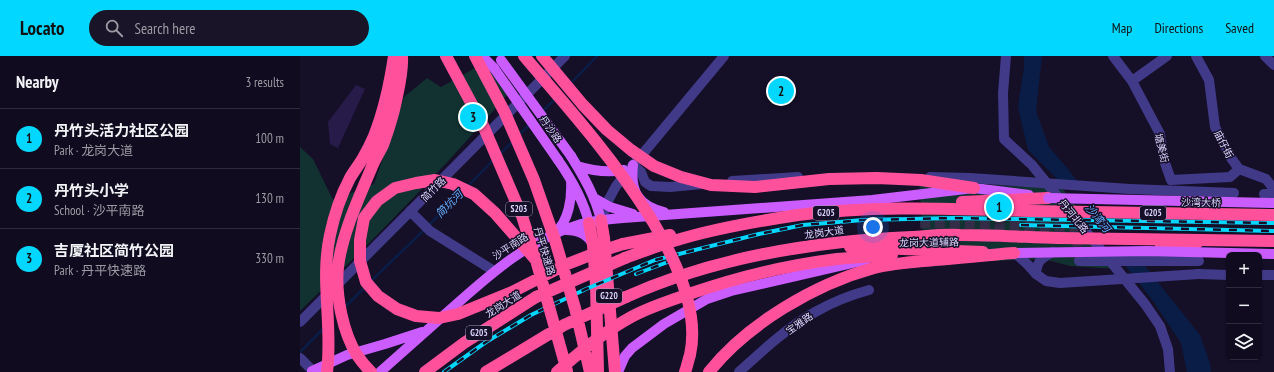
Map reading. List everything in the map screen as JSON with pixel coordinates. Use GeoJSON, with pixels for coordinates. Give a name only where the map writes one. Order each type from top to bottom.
{"type":"FeatureCollection","features":[{"type":"Feature","properties":{"kind":"highway"},"geometry":{"type":"LineString","coordinates":[[327,372],[328,342],[326,278],[330,236],[336,210],[350,178],[364,157],[383,110],[394,56]]}},
{"type":"Feature","properties":{"kind":"highway"},"geometry":{"type":"LineString","coordinates":[[371,372],[357,355],[344,326],[339,296],[338,268],[344,241],[353,215],[371,168],[383,145],[393,116],[403,62],[402,56]]}},
{"type":"Feature","properties":{"kind":"highway","name":"丹平快速路"},"geometry":{"type":"LineString","coordinates":[[446,56],[482,123],[522,216],[536,260],[567,372]]}},
{"type":"Feature","properties":{"kind":"highway","name":"丹平快速路"},"geometry":{"type":"LineString","coordinates":[[475,56],[505,113],[534,180],[555,240],[575,308],[590,372]]}},
{"type":"Feature","properties":{"kind":"highway"},"geometry":{"type":"LineString","coordinates":[[524,56],[594,140],[629,185],[646,210],[667,248],[683,282],[692,325],[692,344],[685,372]]}},
{"type":"Feature","properties":{"kind":"highway"},"geometry":{"type":"LineString","coordinates":[[542,56],[583,105],[607,130],[631,150],[654,166],[681,177],[711,185],[755,187],[829,180],[876,178],[972,183]]}},
{"type":"Feature","properties":{"kind":"highway"},"geometry":{"type":"LineString","coordinates":[[536,260],[495,213],[474,194],[453,184],[435,180],[395,188],[378,201],[364,218],[360,240],[360,261],[366,282],[378,296],[397,310],[416,316],[438,318],[458,314],[512,292],[565,265],[622,244],[672,235],[703,233]]}},
{"type":"Feature","properties":{"kind":"highway"},"geometry":{"type":"LineString","coordinates":[[913,209],[943,204],[1048,198]]}},
{"type":"Feature","properties":{"kind":"highway","name":"龙岗大道"},"geometry":{"type":"LineString","coordinates":[[425,372],[464,343],[536,297],[625,258],[677,240],[703,233],[734,226],[800,215],[870,209],[1032,211]]}},
{"type":"Feature","properties":{"kind":"highway","name":"沙湾大桥"},"geometry":{"type":"LineString","coordinates":[[1032,211],[1274,215]]}},
{"type":"Feature","properties":{"kind":"highway","name":"G220"},"geometry":{"type":"LineString","coordinates":[[601,220],[617,372]]}},
{"type":"Feature","properties":{"kind":"highway","name":"G220"},"geometry":{"type":"LineString","coordinates":[[589,222],[592,240],[598,316],[598,372]]}},
{"type":"Feature","properties":{"kind":"highway","name":"龙岗大道"},"geometry":{"type":"LineString","coordinates":[[486,372],[564,326],[641,290],[690,273],[746,258],[814,245],[868,239],[959,234],[1057,238],[1219,240]]}},
{"type":"Feature","properties":{"kind":"highway"},"geometry":{"type":"LineString","coordinates":[[1147,251],[1219,240],[1274,241]]}},
{"type":"Feature","properties":{"kind":"highway"},"geometry":{"type":"LineString","coordinates":[[814,245],[1014,253]]}},
{"type":"Feature","properties":{"kind":"highway"},"geometry":{"type":"LineString","coordinates":[[709,372],[729,351],[767,319],[799,299],[824,286],[875,268],[897,264],[1014,253]]}},
{"type":"Feature","properties":{"kind":"highway"},"geometry":{"type":"LineString","coordinates":[[557,372],[587,346],[618,325],[659,304],[746,277],[797,266],[838,259],[892,255]]}},
{"type":"Feature","properties":{"kind":"main road","name":"丹沙路"},"geometry":{"type":"LineString","coordinates":[[482,56],[494,68],[571,179],[581,197],[589,222]]}},
{"type":"Feature","properties":{"kind":"main road","name":"丹沙路"},"geometry":{"type":"LineString","coordinates":[[499,58],[571,156],[594,198],[601,220]]}},
{"type":"Feature","properties":{"kind":"main road"},"geometry":{"type":"LineString","coordinates":[[577,166],[600,172],[613,172],[633,165],[632,185],[640,200],[649,207],[661,212],[680,214]]}},
{"type":"Feature","properties":{"kind":"main road"},"geometry":{"type":"LineString","coordinates":[[553,235],[562,225],[568,212],[571,198],[571,179]]}},
{"type":"Feature","properties":{"kind":"main road"},"geometry":{"type":"LineString","coordinates":[[601,220],[872,200],[972,183],[1048,198],[1274,203]]}},
{"type":"Feature","properties":{"kind":"main road"},"geometry":{"type":"LineString","coordinates":[[594,198],[621,211],[642,216]]}},
{"type":"Feature","properties":{"kind":"main road","name":"沙平南路"},"geometry":{"type":"LineString","coordinates":[[380,372],[494,271],[528,247],[566,230],[589,222],[601,220]]}},
{"type":"Feature","properties":{"kind":"main road"},"geometry":{"type":"LineString","coordinates":[[566,230],[584,234],[592,240]]}},
{"type":"Feature","properties":{"kind":"main road","name":"龙岗大道辅路"},"geometry":{"type":"LineString","coordinates":[[617,372],[625,356],[632,348],[664,324],[708,299],[731,291],[892,255],[1147,251],[1274,254]]}},
{"type":"Feature","properties":{"kind":"main road"},"geometry":{"type":"LineString","coordinates":[[311,370],[347,355],[427,330]]}},
{"type":"Feature","properties":{"kind":"street","name":"简竹路"},"geometry":{"type":"LineString","coordinates":[[300,322],[412,213],[565,56]]}},
{"type":"Feature","properties":{"kind":"street"},"geometry":{"type":"LineString","coordinates":[[601,220],[606,205],[616,186],[724,56]]}},
{"type":"Feature","properties":{"kind":"street","name":"丹河北路"},"geometry":{"type":"LineString","coordinates":[[1006,56],[1003,93],[1004,139],[1032,165],[1145,304],[1160,326],[1168,349],[1170,372]]}},
{"type":"Feature","properties":{"kind":"street","name":"塘美街"},"geometry":{"type":"LineString","coordinates":[[1113,56],[1132,81],[1160,134],[1164,160],[1173,191]]}},
{"type":"Feature","properties":{"kind":"street"},"geometry":{"type":"LineString","coordinates":[[1132,81],[1167,56]]}},
{"type":"Feature","properties":{"kind":"street","name":"庙仔街"},"geometry":{"type":"LineString","coordinates":[[1196,56],[1209,80],[1216,127],[1231,158],[1239,169],[1266,179],[1270,192]]}},
{"type":"Feature","properties":{"kind":"street"},"geometry":{"type":"LineString","coordinates":[[1265,56],[1274,65]]}},
{"type":"Feature","properties":{"kind":"street"},"geometry":{"type":"LineString","coordinates":[[633,165],[641,172],[645,182],[658,188],[773,178],[861,174],[972,183],[1234,193]]}},
{"type":"Feature","properties":{"kind":"street"},"geometry":{"type":"LineString","coordinates":[[1171,180],[1230,177],[1239,169]]}},
{"type":"Feature","properties":{"kind":"street"},"geometry":{"type":"LineString","coordinates":[[412,213],[430,231],[494,271]]}},
{"type":"Feature","properties":{"kind":"street"},"geometry":{"type":"LineString","coordinates":[[1036,274],[1036,266],[1042,258],[1053,252]]}},
{"type":"Feature","properties":{"kind":"street"},"geometry":{"type":"LineString","coordinates":[[1014,253],[1022,258],[1036,274],[1046,281],[1060,283],[1199,274],[1226,275]]}},
{"type":"Feature","properties":{"kind":"street"},"geometry":{"type":"LineString","coordinates":[[1079,260],[1199,261]]}},
{"type":"Feature","properties":{"kind":"street"},"geometry":{"type":"LineString","coordinates":[[1262,275],[1274,275]]}},
{"type":"Feature","properties":{"kind":"street","name":"宝雅路"},"geometry":{"type":"LineString","coordinates":[[739,372],[767,346],[817,311],[853,294],[869,290]]}},
{"type":"Feature","properties":{"kind":"street"},"geometry":{"type":"LineString","coordinates":[[300,358],[311,370]]}},
{"type":"Feature","properties":{"kind":"green space"},"geometry":{"type":"Polygon","coordinates":[[[486,62],[507,95],[406,205],[300,311],[300,147],[313,159],[333,200],[374,184],[404,97],[427,78],[441,87],[486,62]]]}},
{"type":"Feature","properties":{"kind":"green space"},"geometry":{"type":"Polygon","coordinates":[[[919,181],[1072,189],[1084,225],[1117,269],[1070,266],[1044,259],[925,264],[919,181]]]}},
{"type":"Feature","properties":{"kind":"water","name":"沙湾河"},"geometry":{"type":"Polygon","coordinates":[[[1024,56],[1042,56],[1036,111],[1049,147],[1200,335],[1210,363],[1211,372],[1187,372],[1181,343],[1153,301],[1060,182],[1028,150],[1018,107],[1024,67],[1024,56]]]}},
{"type":"Feature","properties":{"kind":"pier"},"geometry":{"type":"Polygon","coordinates":[[[1058,183],[1082,184],[1146,265],[1122,264],[1058,183]]]}},
{"type":"Feature","properties":{"kind":"building"},"geometry":{"type":"Polygon","coordinates":[[[356,85],[365,89],[338,148],[330,144],[328,122],[356,85]]]}},
{"type":"Feature","properties":{"kind":"waterway","name":"简坑河"},"geometry":{"type":"LineString","coordinates":[[570,84],[597,56]]}},
{"type":"Feature","properties":{"kind":"waterway","name":"简坑河"},"geometry":{"type":"LineString","coordinates":[[542,112],[555,99]]}},
{"type":"Feature","properties":{"kind":"waterway","name":"简坑河"},"geometry":{"type":"LineString","coordinates":[[519,135],[530,124]]}},
{"type":"Feature","properties":{"kind":"waterway","name":"简坑河"},"geometry":{"type":"LineString","coordinates":[[499,155],[513,141]]}},
{"type":"Feature","properties":{"kind":"waterway","name":"简坑河"},"geometry":{"type":"LineString","coordinates":[[467,187],[494,159]]}},
{"type":"Feature","properties":{"kind":"waterway","name":"简坑河"},"geometry":{"type":"LineString","coordinates":[[429,225],[462,192]]}},
{"type":"Feature","properties":{"kind":"waterway","name":"简坑河"},"geometry":{"type":"LineString","coordinates":[[370,282],[425,229]]}},
{"type":"Feature","properties":{"kind":"waterway","name":"简坑河"},"geometry":{"type":"LineString","coordinates":[[344,308],[365,287]]}},
{"type":"Feature","properties":{"kind":"waterway","name":"简坑河"},"geometry":{"type":"LineString","coordinates":[[300,352],[324,328]]}},
{"type":"Feature","properties":{"kind":"tunnel"},"geometry":{"type":"LineString","coordinates":[[928,258],[925,223],[1076,228],[1079,261]]}},
{"type":"Feature","properties":{"kind":"railway"},"geometry":{"type":"LineString","coordinates":[[444,372],[486,342],[531,315],[586,289],[655,260],[759,234],[803,225],[863,220],[954,218],[1274,223]]}},
{"type":"Feature","properties":{"kind":"railway"},"geometry":{"type":"LineString","coordinates":[[1021,225],[1274,231]]}},
{"type":"Feature","properties":{"kind":"railway"},"geometry":{"type":"LineString","coordinates":[[636,274],[673,260]]}},
{"type":"Feature","properties":{"kind":"place","name":"丹竹头小学"},"geometry":{"type":"Point","coordinates":[781,91]}},
{"type":"Feature","properties":{"kind":"place","name":"吉厦社区简竹公园"},"geometry":{"type":"Point","coordinates":[473,117]}},
{"type":"Feature","properties":{"kind":"place","name":"丹竹头活力社区公园"},"geometry":{"type":"Point","coordinates":[999,207]}}]}
